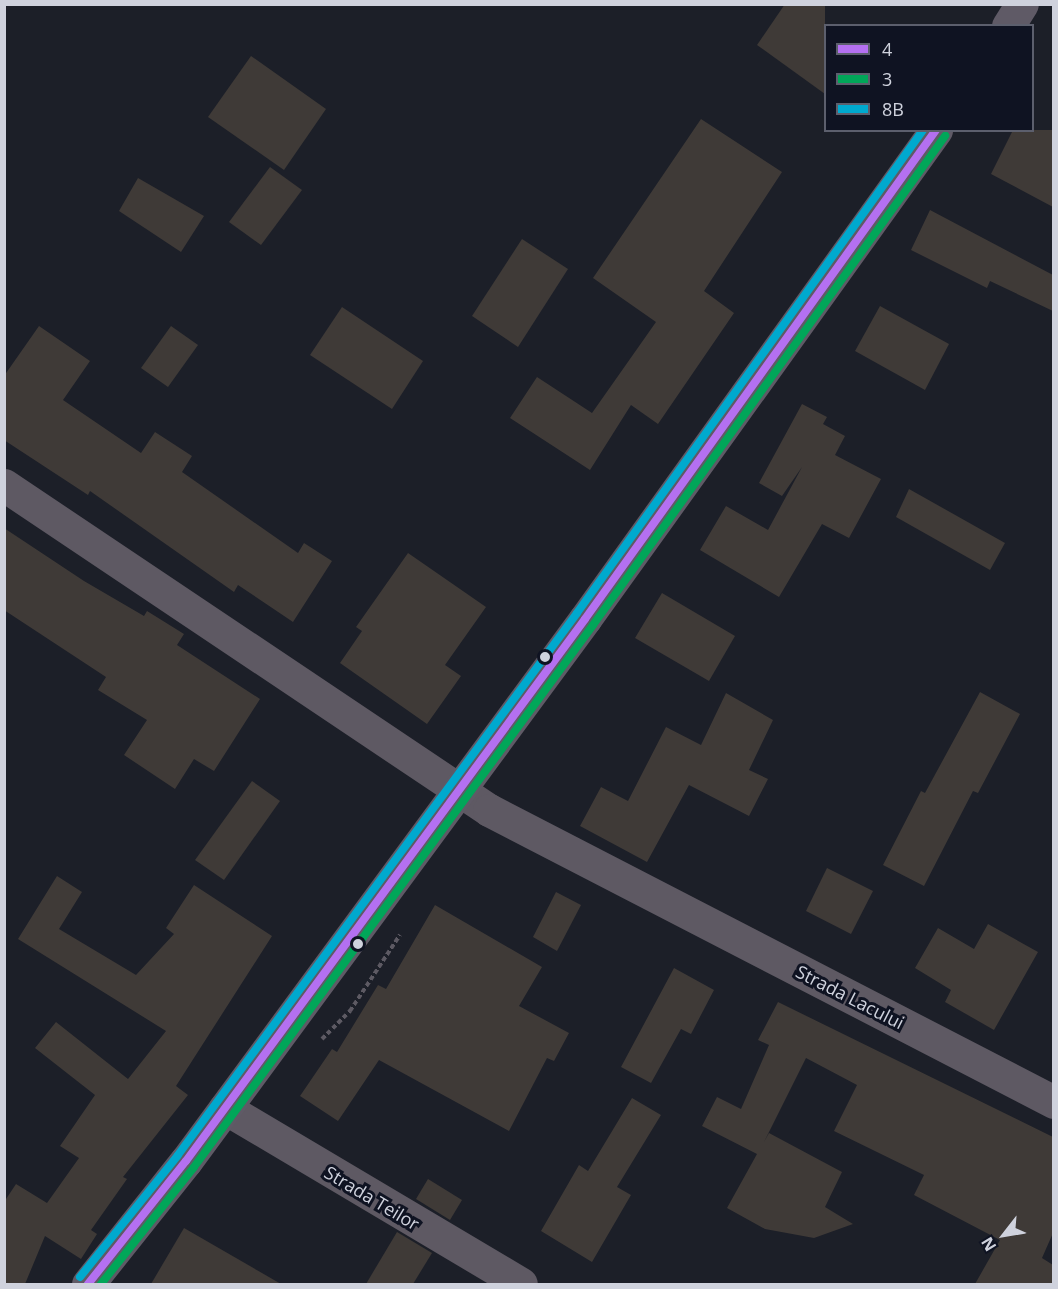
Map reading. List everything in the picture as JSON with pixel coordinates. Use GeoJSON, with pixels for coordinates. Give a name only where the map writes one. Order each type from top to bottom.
{"type":"FeatureCollection","features":[{"type":"Feature","properties":{"kind":"main road"},"geometry":{"type":"LineString","coordinates":[[1009,24],[1022,4]]}},
{"type":"Feature","properties":{"kind":"main road"},"geometry":{"type":"LineString","coordinates":[[88,1284],[225,1108],[614,580],[935,132]]}},
{"type":"Feature","properties":{"kind":"street","name":"Strada Lacului"},"geometry":{"type":"LineString","coordinates":[[4,484],[489,810],[1053,1102]]}},
{"type":"Feature","properties":{"kind":"street","name":"Strada Teilor"},"geometry":{"type":"LineString","coordinates":[[225,1108],[521,1284]]}},
{"type":"Feature","properties":{"kind":"building"},"geometry":{"type":"Polygon","coordinates":[[[785,4],[825,4],[824,93],[757,45],[785,4]]]}},
{"type":"Feature","properties":{"kind":"building"},"geometry":{"type":"Polygon","coordinates":[[[251,56],[326,109],[284,170],[208,117],[251,56]]]}},
{"type":"Feature","properties":{"kind":"building"},"geometry":{"type":"Polygon","coordinates":[[[701,119],[782,172],[704,291],[734,313],[658,424],[631,405],[590,470],[510,418],[537,377],[592,413],[656,322],[593,278],[701,119]]]}},
{"type":"Feature","properties":{"kind":"building"},"geometry":{"type":"Polygon","coordinates":[[[1053,130],[1053,207],[991,174],[1012,132],[1053,130]]]}},
{"type":"Feature","properties":{"kind":"building"},"geometry":{"type":"Polygon","coordinates":[[[270,167],[302,190],[261,245],[229,222],[270,167]]]}},
{"type":"Feature","properties":{"kind":"building"},"geometry":{"type":"Polygon","coordinates":[[[138,178],[204,216],[181,252],[119,211],[138,178]]]}},
{"type":"Feature","properties":{"kind":"building"},"geometry":{"type":"Polygon","coordinates":[[[930,210],[1053,275],[1053,311],[990,281],[987,288],[911,250],[930,210]]]}},
{"type":"Feature","properties":{"kind":"building"},"geometry":{"type":"Polygon","coordinates":[[[522,239],[568,269],[518,347],[472,316],[522,239]]]}},
{"type":"Feature","properties":{"kind":"building"},"geometry":{"type":"Polygon","coordinates":[[[880,306],[949,344],[925,390],[855,351],[880,306]]]}},
{"type":"Feature","properties":{"kind":"building"},"geometry":{"type":"Polygon","coordinates":[[[342,307],[423,361],[392,409],[310,355],[342,307]]]}},
{"type":"Feature","properties":{"kind":"building"},"geometry":{"type":"Polygon","coordinates":[[[39,326],[90,361],[63,400],[141,453],[155,432],[192,456],[182,472],[298,553],[304,543],[332,561],[293,622],[238,585],[234,592],[90,491],[88,495],[4,440],[4,376],[39,326]]]}},
{"type":"Feature","properties":{"kind":"building"},"geometry":{"type":"Polygon","coordinates":[[[171,326],[198,345],[168,387],[141,368],[171,326]]]}},
{"type":"Feature","properties":{"kind":"building"},"geometry":{"type":"Polygon","coordinates":[[[802,404],[827,417],[823,424],[845,436],[835,455],[881,479],[849,538],[822,524],[779,597],[700,550],[726,506],[768,530],[802,467],[782,496],[759,483],[802,404]]]}},
{"type":"Feature","properties":{"kind":"building"},"geometry":{"type":"Polygon","coordinates":[[[909,489],[1005,543],[990,570],[896,517],[909,489]]]}},
{"type":"Feature","properties":{"kind":"building"},"geometry":{"type":"Polygon","coordinates":[[[4,528],[84,581],[144,616],[147,611],[184,634],[177,645],[260,699],[214,771],[194,759],[175,789],[124,755],[147,720],[98,690],[106,677],[4,610],[4,528]]]}},
{"type":"Feature","properties":{"kind":"building"},"geometry":{"type":"Polygon","coordinates":[[[408,553],[486,607],[445,665],[461,676],[427,724],[340,663],[362,631],[356,627],[408,553]]]}},
{"type":"Feature","properties":{"kind":"building"},"geometry":{"type":"Polygon","coordinates":[[[662,593],[735,636],[709,681],[635,638],[662,593]]]}},
{"type":"Feature","properties":{"kind":"building"},"geometry":{"type":"Polygon","coordinates":[[[980,692],[1020,714],[978,793],[973,791],[924,886],[883,865],[921,791],[925,793],[980,692]]]}},
{"type":"Feature","properties":{"kind":"building"},"geometry":{"type":"Polygon","coordinates":[[[726,693],[773,720],[749,770],[768,779],[749,816],[689,785],[647,862],[580,826],[601,787],[628,801],[666,727],[701,745],[726,693]]]}},
{"type":"Feature","properties":{"kind":"building"},"geometry":{"type":"Polygon","coordinates":[[[252,781],[280,801],[224,880],[195,860],[252,781]]]}},
{"type":"Feature","properties":{"kind":"building"},"geometry":{"type":"Polygon","coordinates":[[[827,868],[873,891],[851,934],[806,911],[827,868]]]}},
{"type":"Feature","properties":{"kind":"building"},"geometry":{"type":"Polygon","coordinates":[[[57,876],[82,892],[59,929],[136,975],[174,934],[166,928],[194,885],[272,936],[176,1086],[188,1095],[123,1177],[127,1179],[91,1230],[97,1234],[81,1259],[45,1236],[25,1284],[4,1284],[4,1202],[16,1184],[47,1203],[79,1158],[60,1146],[95,1095],[35,1048],[56,1022],[128,1079],[166,1031],[18,939],[57,876]]]}},
{"type":"Feature","properties":{"kind":"building"},"geometry":{"type":"Polygon","coordinates":[[[556,892],[581,905],[557,951],[533,937],[556,892]]]}},
{"type":"Feature","properties":{"kind":"building"},"geometry":{"type":"Polygon","coordinates":[[[435,905],[542,967],[519,1006],[569,1033],[554,1061],[547,1058],[509,1131],[379,1060],[338,1121],[300,1096],[332,1049],[337,1052],[378,985],[386,989],[435,905]]]}},
{"type":"Feature","properties":{"kind":"building"},"geometry":{"type":"Polygon","coordinates":[[[988,924],[1038,952],[994,1030],[945,1002],[951,990],[915,968],[938,928],[974,949],[988,924]]]}},
{"type":"Feature","properties":{"kind":"building"},"geometry":{"type":"Polygon","coordinates":[[[674,968],[714,990],[691,1034],[681,1029],[651,1083],[621,1067],[674,968]]]}},
{"type":"Feature","properties":{"kind":"building"},"geometry":{"type":"Polygon","coordinates":[[[778,1002],[1053,1137],[1053,1233],[1042,1258],[1053,1265],[1053,1284],[975,1284],[1000,1240],[914,1195],[924,1175],[834,1131],[857,1085],[806,1058],[764,1142],[769,1133],[842,1172],[825,1207],[853,1224],[814,1238],[765,1229],[727,1208],[757,1154],[702,1126],[717,1097],[741,1109],[769,1045],[758,1040],[778,1002]]]}},
{"type":"Feature","properties":{"kind":"building"},"geometry":{"type":"Polygon","coordinates":[[[632,1098],[661,1115],[617,1187],[631,1195],[592,1262],[541,1231],[579,1165],[588,1171],[632,1098]]]}},
{"type":"Feature","properties":{"kind":"building"},"geometry":{"type":"Polygon","coordinates":[[[428,1179],[462,1200],[450,1220],[416,1199],[428,1179]]]}},
{"type":"Feature","properties":{"kind":"building"},"geometry":{"type":"Polygon","coordinates":[[[184,1228],[281,1284],[151,1284],[184,1228]]]}},
{"type":"Feature","properties":{"kind":"building"},"geometry":{"type":"Polygon","coordinates":[[[397,1232],[432,1253],[413,1284],[366,1284],[397,1232]]]}},
{"type":"Feature","properties":{"kind":"transit line","name":"8B"},"geometry":{"type":"LineString","coordinates":[[80,1277],[178,1155],[577,613],[922,132]]}},
{"type":"Feature","properties":{"kind":"transit line","name":"4"},"geometry":{"type":"LineString","coordinates":[[88,1284],[186,1161],[585,619],[935,132]]}},
{"type":"Feature","properties":{"kind":"transit line","name":"3"},"geometry":{"type":"LineString","coordinates":[[101,1284],[194,1167],[593,625],[945,136]]}}]}
